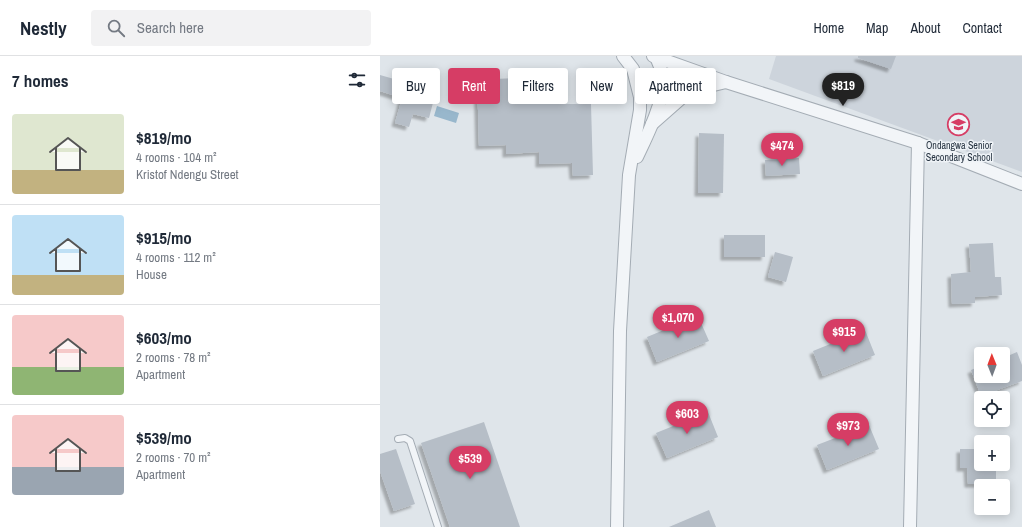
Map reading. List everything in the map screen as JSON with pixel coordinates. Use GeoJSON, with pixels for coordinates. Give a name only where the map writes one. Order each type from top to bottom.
{"type":"FeatureCollection","features":[{"type":"Feature","properties":{"kind":"street"},"geometry":{"type":"LineString","coordinates":[[617,527],[620,331],[629,175],[640,110],[640,97],[633,70],[623,56]]}},
{"type":"Feature","properties":{"kind":"street"},"geometry":{"type":"LineString","coordinates":[[629,175],[652,124],[663,89],[663,75],[655,56]]}},
{"type":"Feature","properties":{"kind":"street"},"geometry":{"type":"LineString","coordinates":[[655,56],[726,82],[918,143],[1022,184]]}},
{"type":"Feature","properties":{"kind":"street"},"geometry":{"type":"LineString","coordinates":[[652,124],[686,94],[697,89],[726,82]]}},
{"type":"Feature","properties":{"kind":"street"},"geometry":{"type":"LineString","coordinates":[[910,527],[918,143]]}},
{"type":"Feature","properties":{"kind":"lane"},"geometry":{"type":"LineString","coordinates":[[398,439],[405,438],[410,441],[438,527]]}},
{"type":"Feature","properties":{"kind":"shaded area","name":"Ondangwa Senior Secondary School"},"geometry":{"type":"Polygon","coordinates":[[[776,56],[1022,56],[1022,172],[769,79],[776,56]]]}},
{"type":"Feature","properties":{"kind":"water"},"geometry":{"type":"Polygon","coordinates":[[[437,106],[459,113],[456,123],[434,116],[437,106]]]}},
{"type":"Feature","properties":{"kind":"building"},"geometry":{"type":"Polygon","coordinates":[[[858,56],[896,56],[891,69],[858,58],[858,56]]]}},
{"type":"Feature","properties":{"kind":"building"},"geometry":{"type":"Polygon","coordinates":[[[380,75],[392,78],[392,95],[380,91],[380,75]]]}},
{"type":"Feature","properties":{"kind":"building"},"geometry":{"type":"Polygon","coordinates":[[[508,78],[508,104],[591,104],[593,175],[573,176],[572,163],[539,164],[539,152],[506,154],[506,145],[479,146],[478,104],[500,104],[500,79],[508,78]]]}},
{"type":"Feature","properties":{"kind":"building"},"geometry":{"type":"Polygon","coordinates":[[[400,104],[433,104],[429,118],[413,114],[409,127],[395,123],[400,104]]]}},
{"type":"Feature","properties":{"kind":"building"},"geometry":{"type":"Polygon","coordinates":[[[699,133],[724,134],[723,193],[698,193],[699,133]]]}},
{"type":"Feature","properties":{"kind":"building"},"geometry":{"type":"Polygon","coordinates":[[[799,158],[800,174],[766,176],[765,160],[799,158]]]}},
{"type":"Feature","properties":{"kind":"building"},"geometry":{"type":"Polygon","coordinates":[[[724,235],[765,235],[765,257],[724,257],[724,235]]]}},
{"type":"Feature","properties":{"kind":"building"},"geometry":{"type":"Polygon","coordinates":[[[993,243],[995,277],[1001,277],[1002,295],[975,297],[975,303],[952,304],[951,274],[971,272],[969,244],[993,243]]]}},
{"type":"Feature","properties":{"kind":"building"},"geometry":{"type":"Polygon","coordinates":[[[775,252],[793,257],[786,282],[768,277],[775,252]]]}},
{"type":"Feature","properties":{"kind":"building"},"geometry":{"type":"Polygon","coordinates":[[[698,316],[709,341],[657,362],[647,337],[698,316]]]}},
{"type":"Feature","properties":{"kind":"building"},"geometry":{"type":"Polygon","coordinates":[[[865,330],[875,355],[823,376],[813,351],[865,330]]]}},
{"type":"Feature","properties":{"kind":"building"},"geometry":{"type":"Polygon","coordinates":[[[1017,352],[1022,365],[1022,381],[995,391],[979,391],[976,383],[1010,383],[1010,355],[1017,352]]]}},
{"type":"Feature","properties":{"kind":"building"},"geometry":{"type":"Polygon","coordinates":[[[974,369],[974,378],[971,370],[974,369]]]}},
{"type":"Feature","properties":{"kind":"building"},"geometry":{"type":"Polygon","coordinates":[[[708,412],[718,437],[667,458],[656,433],[708,412]]]}},
{"type":"Feature","properties":{"kind":"building"},"geometry":{"type":"Polygon","coordinates":[[[484,422],[520,527],[450,527],[421,443],[484,422]]]}},
{"type":"Feature","properties":{"kind":"building"},"geometry":{"type":"Polygon","coordinates":[[[869,425],[879,449],[827,470],[817,445],[869,425]]]}},
{"type":"Feature","properties":{"kind":"building"},"geometry":{"type":"Polygon","coordinates":[[[396,449],[415,504],[394,511],[380,471],[380,454],[396,449]]]}},
{"type":"Feature","properties":{"kind":"building"},"geometry":{"type":"Polygon","coordinates":[[[960,449],[974,449],[974,471],[996,471],[996,479],[974,479],[974,484],[968,484],[967,468],[960,468],[960,449]]]}},
{"type":"Feature","properties":{"kind":"building"},"geometry":{"type":"Polygon","coordinates":[[[709,510],[716,527],[669,527],[709,510]]]}},
{"type":"Feature","properties":{"kind":"place","name":"Ondangwa Senior Secondary School"},"geometry":{"type":"Point","coordinates":[959,125]}}]}
